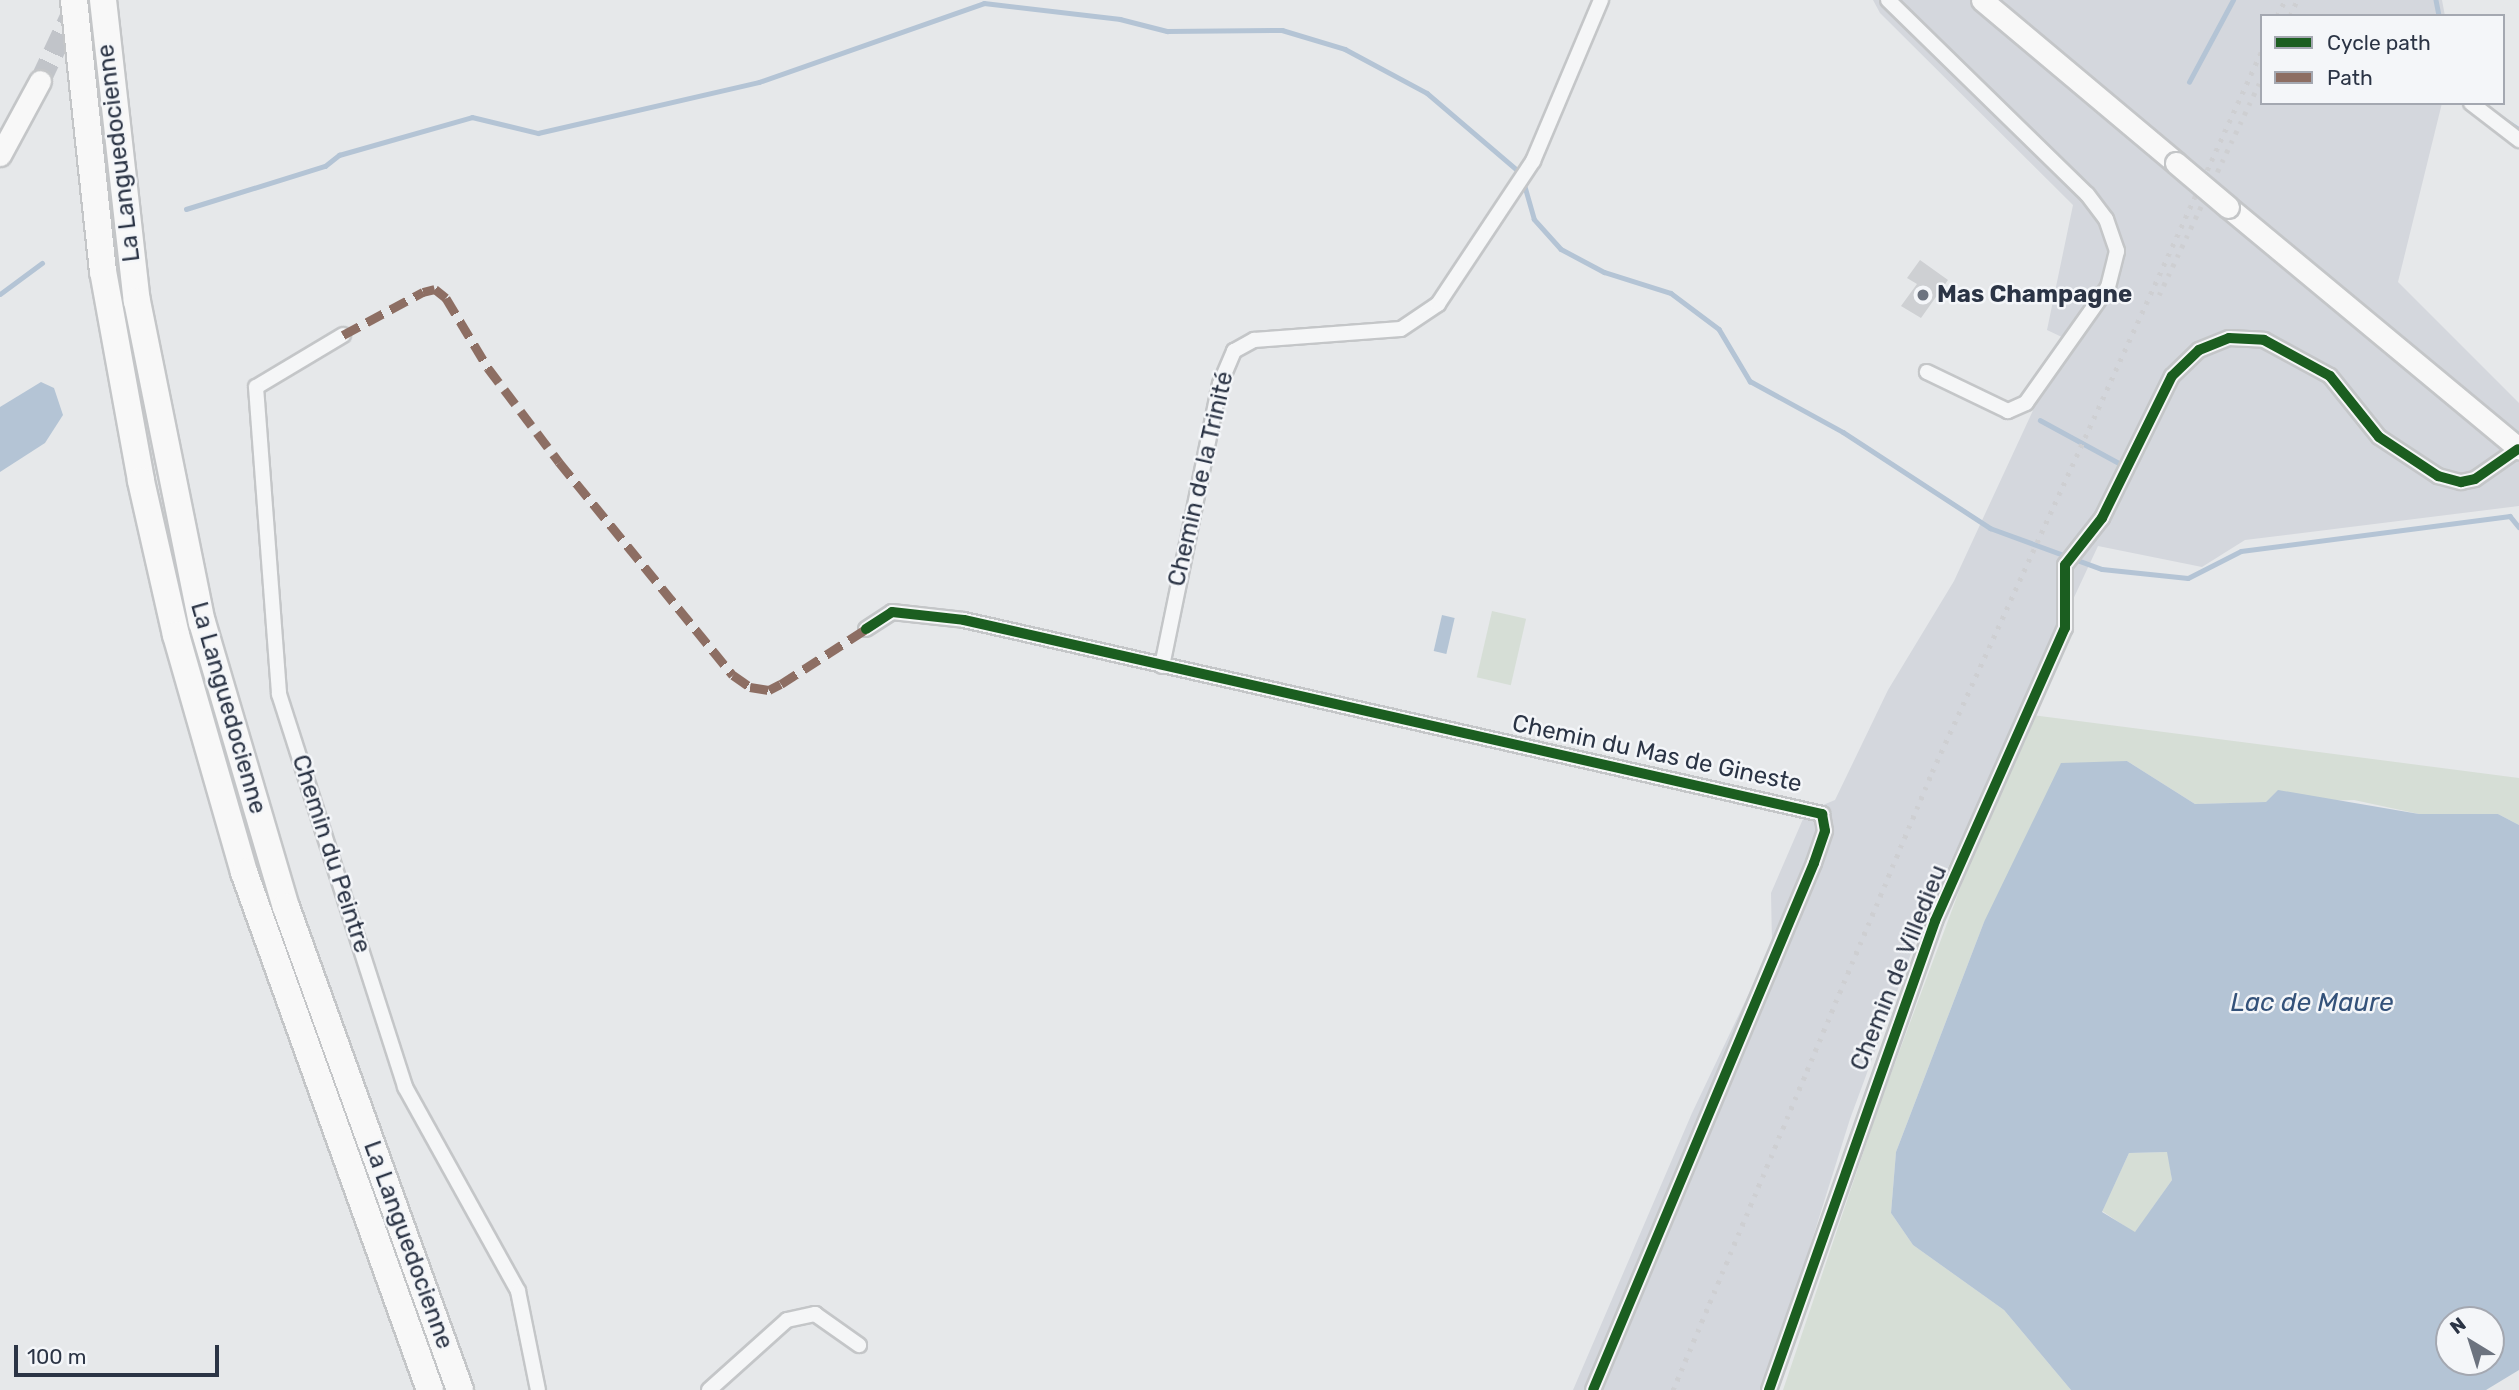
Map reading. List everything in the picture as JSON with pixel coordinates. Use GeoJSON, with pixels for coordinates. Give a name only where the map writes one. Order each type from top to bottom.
{"type":"FeatureCollection","features":[{"type":"Feature","properties":{"kind":"highway","name":"La Languedocienne"},"geometry":{"type":"LineString","coordinates":[[74,0],[107,296],[176,635],[244,873],[430,1390]]}},
{"type":"Feature","properties":{"kind":"highway","name":"La Languedocienne"},"geometry":{"type":"LineString","coordinates":[[103,0],[139,315],[202,622],[286,907],[460,1390]]}},
{"type":"Feature","properties":{"kind":"street","name":"Chemin de la Trinité"},"geometry":{"type":"LineString","coordinates":[[1161,666],[1220,384],[1234,351],[1254,340],[1401,329],[1437,304],[1533,161],[1601,0]]}},
{"type":"Feature","properties":{"kind":"street"},"geometry":{"type":"LineString","coordinates":[[1888,0],[2087,194],[2106,219],[2117,251],[2108,288],[2026,403],[2008,411],[1927,372]]}},
{"type":"Feature","properties":{"kind":"street"},"geometry":{"type":"LineString","coordinates":[[1982,0],[2518,449]]}},
{"type":"Feature","properties":{"kind":"street"},"geometry":{"type":"LineString","coordinates":[[0,155],[40,81]]}},
{"type":"Feature","properties":{"kind":"street"},"geometry":{"type":"LineString","coordinates":[[2474,105],[2519,140]]}},
{"type":"Feature","properties":{"kind":"street","name":"Chemin du Peintre"},"geometry":{"type":"LineString","coordinates":[[343,335],[256,387],[279,694],[405,1087],[518,1290],[538,1390]]}},
{"type":"Feature","properties":{"kind":"street","name":"Chemin de Villedieu"},"geometry":{"type":"LineString","coordinates":[[1769,1390],[1935,922],[2065,628],[2069,559],[2102,518],[2172,376],[2199,350],[2229,338],[2263,340],[2300,355],[2330,376],[2379,436],[2438,476],[2461,482],[2475,478],[2518,449]]}},
{"type":"Feature","properties":{"kind":"street"},"geometry":{"type":"LineString","coordinates":[[866,629],[892,612],[912,614],[1161,666]]}},
{"type":"Feature","properties":{"kind":"street","name":"Chemin du Mas de Gineste"},"geometry":{"type":"LineString","coordinates":[[1161,666],[1822,814],[1825,831],[1814,863],[1593,1390]]}},
{"type":"Feature","properties":{"kind":"street"},"geometry":{"type":"LineString","coordinates":[[709,1390],[787,1320],[814,1314],[859,1345]]}},
{"type":"Feature","properties":{"kind":"shaded area"},"geometry":{"type":"Polygon","coordinates":[[[1873,0],[2442,0],[2445,14],[2260,14],[2260,105],[2442,105],[2398,282],[2519,403],[2519,506],[2245,540],[2202,567],[2098,546],[1923,921],[1850,1119],[1765,1390],[1573,1390],[1692,1113],[1772,945],[1771,893],[1806,812],[1835,800],[1888,690],[1954,581],[2066,339],[2047,330],[2073,205],[1880,13],[1873,0]]]}},
{"type":"Feature","properties":{"kind":"shaded area"},"geometry":{"type":"Polygon","coordinates":[[[1492,611],[1526,619],[1511,685],[1477,677],[1492,611]]]}},
{"type":"Feature","properties":{"kind":"shaded area"},"geometry":{"type":"Polygon","coordinates":[[[2025,714],[2519,778],[2519,825],[2498,814],[2419,814],[2354,800],[2195,804],[2127,761],[1984,922],[1896,1152],[1891,1213],[1913,1245],[2004,1310],[2071,1390],[1783,1390],[1879,1106],[2025,714]]]}},
{"type":"Feature","properties":{"kind":"shaded area"},"geometry":{"type":"Polygon","coordinates":[[[2168,1152],[2172,1180],[2135,1233],[2102,1211],[2129,1153],[2168,1152]]]}},
{"type":"Feature","properties":{"kind":"water"},"geometry":{"type":"Polygon","coordinates":[[[41,382],[54,388],[63,415],[45,443],[0,472],[0,407],[41,382]]]}},
{"type":"Feature","properties":{"kind":"water"},"geometry":{"type":"Polygon","coordinates":[[[1442,615],[1455,618],[1446,654],[1434,651],[1442,615]]]}},
{"type":"Feature","properties":{"kind":"water","name":"Lac de Maure"},"geometry":{"type":"Polygon","coordinates":[[[2127,761],[2195,804],[2266,802],[2278,790],[2419,814],[2498,814],[2519,825],[2519,1370],[2486,1390],[2071,1390],[2004,1310],[1913,1245],[1891,1213],[1896,1152],[1984,922],[2061,763],[2127,761]],[[2167,1152],[2129,1153],[2102,1212],[2135,1232],[2172,1180],[2167,1152]]]}},
{"type":"Feature","properties":{"kind":"building","name":"Mas Champagne"},"geometry":{"type":"Polygon","coordinates":[[[1920,260],[1948,280],[1921,318],[1901,306],[1917,284],[1907,278],[1920,260]]]}},
{"type":"Feature","properties":{"kind":"waterway"},"geometry":{"type":"LineString","coordinates":[[2189,82],[2233,0]]}},
{"type":"Feature","properties":{"kind":"waterway"},"geometry":{"type":"LineString","coordinates":[[2436,0],[2439,14]]}},
{"type":"Feature","properties":{"kind":"waterway"},"geometry":{"type":"LineString","coordinates":[[186,209],[325,166],[339,155],[472,117],[538,133],[759,82],[984,3],[1120,19],[1167,31],[1282,30],[1345,49],[1427,93],[1522,174]]}},
{"type":"Feature","properties":{"kind":"waterway"},"geometry":{"type":"LineString","coordinates":[[2499,116],[2518,129]]}},
{"type":"Feature","properties":{"kind":"waterway"},"geometry":{"type":"LineString","coordinates":[[1524,183],[1534,219],[1561,249],[1604,272],[1671,293],[1719,329],[1750,381],[1843,432],[1990,528],[2102,569],[2188,578],[2241,551],[2510,516],[2519,527]]}},
{"type":"Feature","properties":{"kind":"waterway"},"geometry":{"type":"LineString","coordinates":[[0,294],[42,263]]}},
{"type":"Feature","properties":{"kind":"waterway"},"geometry":{"type":"LineString","coordinates":[[2040,420],[2119,463]]}},
{"type":"Feature","properties":{"kind":"tunnel"},"geometry":{"type":"LineString","coordinates":[[40,81],[76,4]]}},
{"type":"Feature","properties":{"kind":"railway"},"geometry":{"type":"LineString","coordinates":[[2278,14],[2285,0]]}},
{"type":"Feature","properties":{"kind":"railway"},"geometry":{"type":"LineString","coordinates":[[2291,14],[2297,0]]}},
{"type":"Feature","properties":{"kind":"railway"},"geometry":{"type":"LineString","coordinates":[[1673,1390],[1932,772],[2260,54]]}},
{"type":"Feature","properties":{"kind":"railway"},"geometry":{"type":"LineString","coordinates":[[2159,295],[2260,81]]}},
{"type":"Feature","properties":{"kind":"marked path"},"geometry":{"type":"LineString","coordinates":[[343,335],[423,292],[435,289],[446,298],[488,368],[559,462],[733,675],[750,687],[769,690],[866,629]]}},
{"type":"Feature","properties":{"kind":"cycle path"},"geometry":{"type":"LineString","coordinates":[[1769,1390],[1935,921],[2065,628],[2065,565],[2102,518],[2172,376],[2199,350],[2229,338],[2264,340],[2330,376],[2379,437],[2438,476],[2461,482],[2475,479],[2518,449]]}},
{"type":"Feature","properties":{"kind":"cycle path"},"geometry":{"type":"LineString","coordinates":[[866,629],[892,612],[964,620],[1822,814],[1825,831],[1814,863],[1593,1390]]}},
{"type":"Feature","properties":{"kind":"place","name":"Mas Champagne"},"geometry":{"type":"Point","coordinates":[1923,295]}}]}
